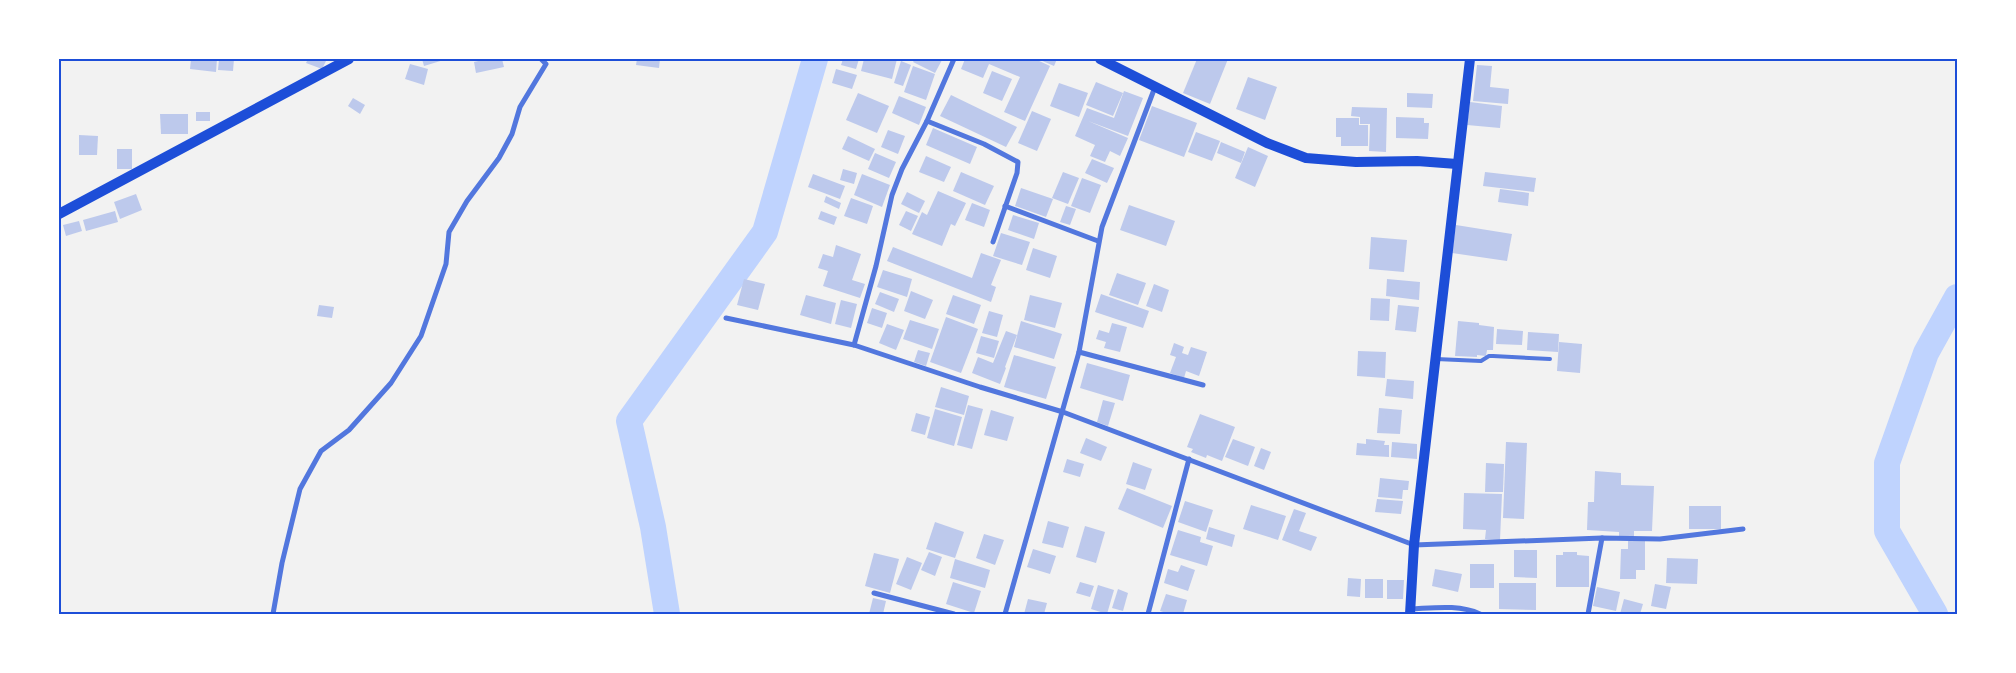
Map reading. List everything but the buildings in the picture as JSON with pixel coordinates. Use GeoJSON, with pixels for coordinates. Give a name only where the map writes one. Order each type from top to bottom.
{"type":"FeatureCollection","features":[{"type":"Feature","properties":{"kind":"main road"},"geometry":{"type":"LineString","coordinates":[[59,214],[349,59]]}},
{"type":"Feature","properties":{"kind":"main road"},"geometry":{"type":"LineString","coordinates":[[1100,59],[1267,143],[1306,158],[1356,162],[1417,161],[1457,164]]}},
{"type":"Feature","properties":{"kind":"main road"},"geometry":{"type":"LineString","coordinates":[[1410,612],[1414,545],[1436,359],[1438,322],[1470,59]]}},
{"type":"Feature","properties":{"kind":"street"},"geometry":{"type":"LineString","coordinates":[[273,614],[282,563],[300,489],[320,451],[350,430],[391,383],[421,336],[446,264],[449,232],[467,201],[499,158],[512,134],[520,107],[546,64],[541,59]]}},
{"type":"Feature","properties":{"kind":"street"},"geometry":{"type":"LineString","coordinates":[[854,345],[876,266],[892,195],[910,150],[927,121],[954,59]]}},
{"type":"Feature","properties":{"kind":"street"},"geometry":{"type":"LineString","coordinates":[[1006,614],[1064,412],[1079,352],[1098,241],[1155,86]]}},
{"type":"Feature","properties":{"kind":"street"},"geometry":{"type":"LineString","coordinates":[[927,121],[984,144],[1018,162],[993,242]]}},
{"type":"Feature","properties":{"kind":"street"},"geometry":{"type":"LineString","coordinates":[[1005,206],[1098,241]]}},
{"type":"Feature","properties":{"kind":"street"},"geometry":{"type":"LineString","coordinates":[[726,318],[854,345],[980,387],[1064,412],[1414,545],[1602,538],[1660,540],[1743,529]]}},
{"type":"Feature","properties":{"kind":"street"},"geometry":{"type":"LineString","coordinates":[[1079,352],[1203,385]]}},
{"type":"Feature","properties":{"kind":"street"},"geometry":{"type":"LineString","coordinates":[[1148,614],[1189,459]]}},
{"type":"Feature","properties":{"kind":"street"},"geometry":{"type":"LineString","coordinates":[[1588,614],[1602,538]]}},
{"type":"Feature","properties":{"kind":"street"},"geometry":{"type":"LineString","coordinates":[[874,593],[954,614]]}},
{"type":"Feature","properties":{"kind":"street"},"geometry":{"type":"LineString","coordinates":[[1410,612],[1457,608],[1480,614]]}},
{"type":"Feature","properties":{"kind":"lane"},"geometry":{"type":"LineString","coordinates":[[1436,359],[1481,361],[1489,356],[1550,359]]}},
{"type":"Feature","properties":{"kind":"waterway"},"geometry":{"type":"LineString","coordinates":[[667,614],[653,527],[629,421],[765,232],[815,59]]}},
{"type":"Feature","properties":{"kind":"waterway"},"geometry":{"type":"LineString","coordinates":[[1935,614],[1887,531],[1887,463],[1926,353],[1957,297]]}}]}
